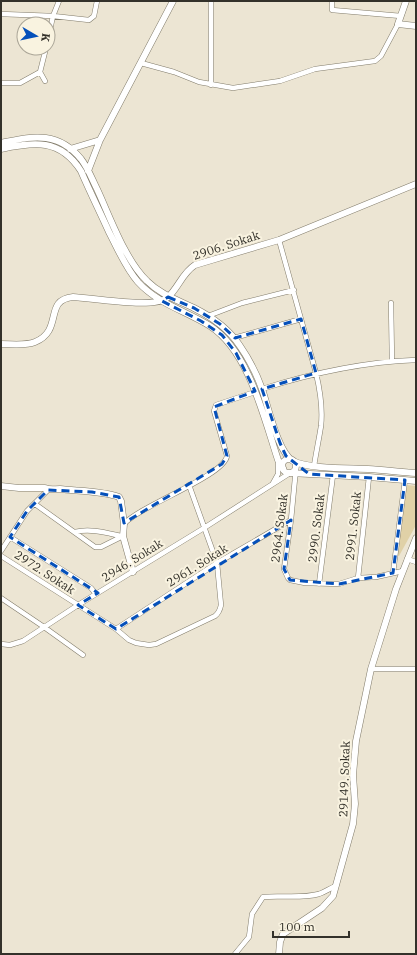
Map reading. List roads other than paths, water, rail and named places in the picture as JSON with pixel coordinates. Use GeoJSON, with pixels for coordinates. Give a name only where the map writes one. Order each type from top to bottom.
{"type":"FeatureCollection","features":[{"type":"Feature","properties":{"kind":"street"},"geometry":{"type":"LineString","coordinates":[[1,14],[53,16],[59,1]]}},
{"type":"Feature","properties":{"kind":"street"},"geometry":{"type":"LineString","coordinates":[[56,16],[89,20],[94,16],[97,1]]}},
{"type":"Feature","properties":{"kind":"street"},"geometry":{"type":"LineString","coordinates":[[83,177],[89,172],[100,140],[173,1]]}},
{"type":"Feature","properties":{"kind":"street"},"geometry":{"type":"LineString","coordinates":[[211,1],[211,85]]}},
{"type":"Feature","properties":{"kind":"street"},"geometry":{"type":"LineString","coordinates":[[332,1],[332,10],[401,16]]}},
{"type":"Feature","properties":{"kind":"street"},"geometry":{"type":"LineString","coordinates":[[141,63],[174,72],[211,85],[242,88],[288,79],[314,69],[373,61],[380,56],[398,24],[406,1]]}},
{"type":"Feature","properties":{"kind":"street"},"geometry":{"type":"LineString","coordinates":[[398,24],[416,26]]}},
{"type":"Feature","properties":{"kind":"street"},"geometry":{"type":"LineString","coordinates":[[44,56],[40,72],[45,81]]}},
{"type":"Feature","properties":{"kind":"street"},"geometry":{"type":"LineString","coordinates":[[1,83],[20,83],[40,72]]}},
{"type":"Feature","properties":{"kind":"street"},"geometry":{"type":"LineString","coordinates":[[1,143],[23,138],[39,137],[54,140],[70,149],[82,160],[130,258],[140,274],[149,283],[168,297],[194,308],[223,327],[234,338],[243,351],[262,389],[286,456],[295,464],[294,471]]}},
{"type":"Feature","properties":{"kind":"street"},"geometry":{"type":"LineString","coordinates":[[70,149],[100,140]]}},
{"type":"Feature","properties":{"kind":"street"},"geometry":{"type":"LineString","coordinates":[[1,149],[31,143],[52,147],[71,158],[83,177],[124,262],[139,284],[162,301],[201,320],[223,336],[236,353],[255,392],[278,460],[285,472],[294,471],[416,480]]}},
{"type":"Feature","properties":{"kind":"street","name":"2906. Sokak"},"geometry":{"type":"LineString","coordinates":[[162,301],[168,297],[189,269],[195,265],[279,240],[416,184]]}},
{"type":"Feature","properties":{"kind":"street"},"geometry":{"type":"LineString","coordinates":[[279,240],[316,373],[321,401],[322,418],[314,466]]}},
{"type":"Feature","properties":{"kind":"street"},"geometry":{"type":"LineString","coordinates":[[208,316],[242,303],[294,290]]}},
{"type":"Feature","properties":{"kind":"street"},"geometry":{"type":"LineString","coordinates":[[1,344],[26,344],[36,342],[47,335],[52,327],[57,305],[61,300],[66,298],[87,298],[133,302],[162,301]]}},
{"type":"Feature","properties":{"kind":"street"},"geometry":{"type":"LineString","coordinates":[[391,303],[392,361]]}},
{"type":"Feature","properties":{"kind":"street"},"geometry":{"type":"LineString","coordinates":[[234,338],[301,319]]}},
{"type":"Feature","properties":{"kind":"street"},"geometry":{"type":"LineString","coordinates":[[262,389],[316,373],[392,361],[416,360]]}},
{"type":"Feature","properties":{"kind":"street"},"geometry":{"type":"LineString","coordinates":[[124,524],[139,513],[204,478],[222,464],[226,459],[226,453],[214,411],[215,406],[255,392]]}},
{"type":"Feature","properties":{"kind":"street"},"geometry":{"type":"LineString","coordinates":[[278,460],[278,474]]}},
{"type":"Feature","properties":{"kind":"street"},"geometry":{"type":"LineString","coordinates":[[272,484],[283,468],[282,465],[285,461],[290,460],[314,466],[416,473]]}},
{"type":"Feature","properties":{"kind":"street","name":"2946. Sokak"},"geometry":{"type":"LineString","coordinates":[[1,644],[10,645],[23,641],[78,605],[294,471]]}},
{"type":"Feature","properties":{"kind":"street","name":"2964. Sokak"},"geometry":{"type":"LineString","coordinates":[[294,471],[291,520],[284,569],[290,580],[319,584],[339,584],[358,578],[376,577],[403,571]]}},
{"type":"Feature","properties":{"kind":"street","name":"2990. Sokak"},"geometry":{"type":"LineString","coordinates":[[319,584],[333,475]]}},
{"type":"Feature","properties":{"kind":"street","name":"2991. Sokak"},"geometry":{"type":"LineString","coordinates":[[358,578],[369,477]]}},
{"type":"Feature","properties":{"kind":"street"},"geometry":{"type":"LineString","coordinates":[[393,573],[405,480]]}},
{"type":"Feature","properties":{"kind":"street"},"geometry":{"type":"LineString","coordinates":[[1,486],[44,488],[48,490],[59,489],[119,497],[121,501],[124,524],[123,536],[133,572]]}},
{"type":"Feature","properties":{"kind":"street","name":"2972. Sokak"},"geometry":{"type":"LineString","coordinates":[[1,556],[116,629],[129,640],[136,643],[149,645],[156,644],[215,616],[219,613],[221,606],[217,563],[189,486]]}},
{"type":"Feature","properties":{"kind":"street"},"geometry":{"type":"LineString","coordinates":[[1,551],[27,511],[48,490]]}},
{"type":"Feature","properties":{"kind":"street"},"geometry":{"type":"LineString","coordinates":[[35,504],[96,547],[99,548],[123,536]]}},
{"type":"Feature","properties":{"kind":"street","name":"2961. Sokak"},"geometry":{"type":"LineString","coordinates":[[116,629],[217,563],[291,520]]}},
{"type":"Feature","properties":{"kind":"street"},"geometry":{"type":"LineString","coordinates":[[75,532],[81,530],[93,531],[123,536]]}},
{"type":"Feature","properties":{"kind":"street"},"geometry":{"type":"LineString","coordinates":[[10,537],[91,588],[96,594]]}},
{"type":"Feature","properties":{"kind":"street","name":"29149. Sokak"},"geometry":{"type":"LineString","coordinates":[[279,954],[280,942],[283,934],[322,908],[330,900],[336,886],[353,824],[355,804],[353,775],[356,741],[371,669],[407,559],[416,538]]}},
{"type":"Feature","properties":{"kind":"street"},"geometry":{"type":"LineString","coordinates":[[407,559],[416,562]]}},
{"type":"Feature","properties":{"kind":"street"},"geometry":{"type":"LineString","coordinates":[[1,598],[83,655]]}},
{"type":"Feature","properties":{"kind":"street"},"geometry":{"type":"LineString","coordinates":[[371,669],[416,669]]}},
{"type":"Feature","properties":{"kind":"street"},"geometry":{"type":"LineString","coordinates":[[235,954],[248,937],[252,914],[263,897],[293,897],[319,894],[336,886]]}}]}
